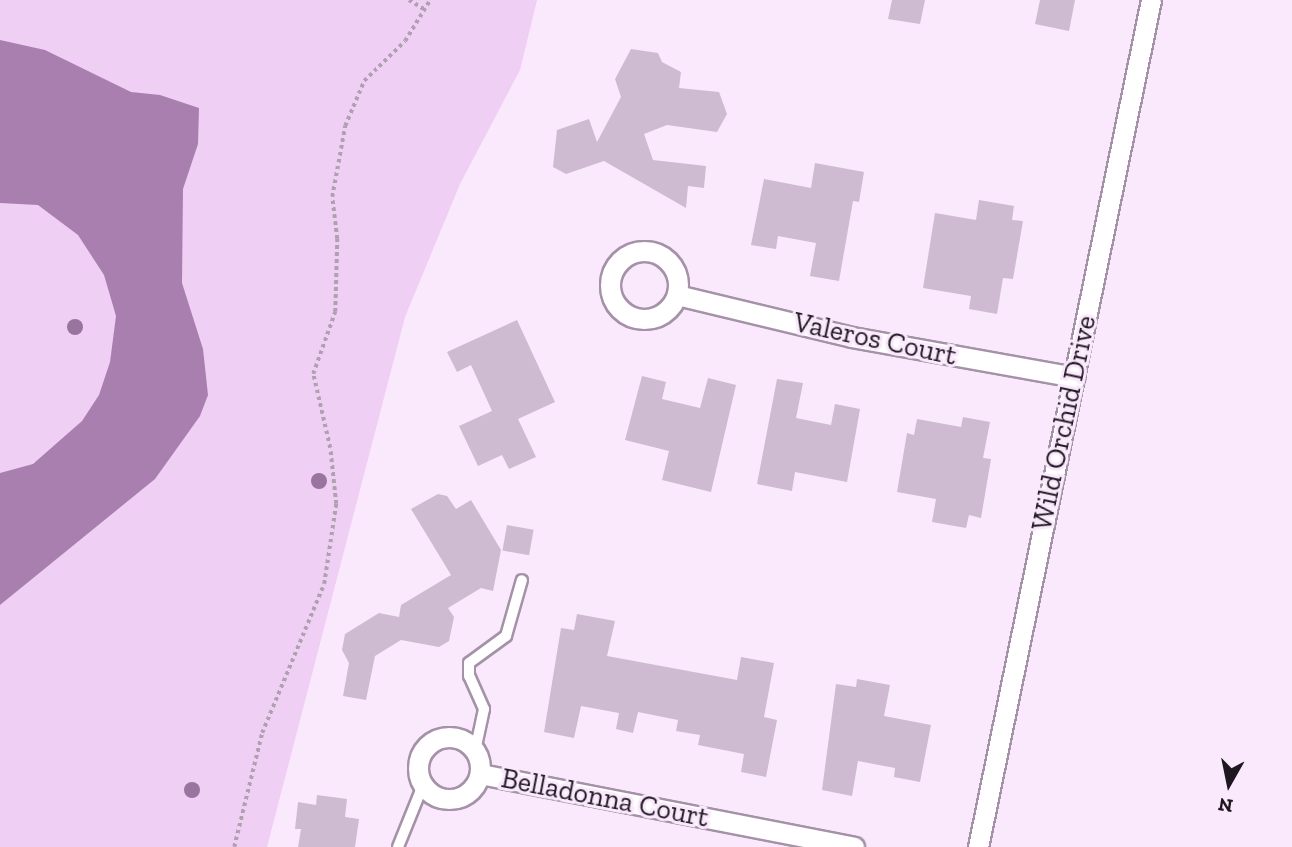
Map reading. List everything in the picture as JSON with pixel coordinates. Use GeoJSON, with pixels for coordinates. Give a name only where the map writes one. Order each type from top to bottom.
{"type":"FeatureCollection","features":[{"type":"Feature","properties":{"kind":"street","name":"Wild Orchid Drive"},"geometry":{"type":"LineString","coordinates":[[978,847],[1151,0]]}},
{"type":"Feature","properties":{"kind":"street","name":"Valeros Court"},"geometry":{"type":"LineString","coordinates":[[677,295],[852,337],[1074,377]]}},
{"type":"Feature","properties":{"kind":"street","name":"Belladonna Court"},"geometry":{"type":"LineString","coordinates":[[455,737],[475,751],[480,774],[466,794],[443,798],[423,785],[418,761],[432,741],[455,737]]}},
{"type":"Feature","properties":{"kind":"street","name":"Belladonna Court"},"geometry":{"type":"LineString","coordinates":[[480,774],[854,847]]}},
{"type":"Feature","properties":{"kind":"lane"},"geometry":{"type":"LineString","coordinates":[[475,751],[484,709],[469,676],[469,663],[506,636],[522,580]]}},
{"type":"Feature","properties":{"kind":"lane"},"geometry":{"type":"LineString","coordinates":[[398,847],[423,785]]}},
{"type":"Feature","properties":{"kind":"path"},"geometry":{"type":"LineString","coordinates":[[409,0],[424,9]]}},
{"type":"Feature","properties":{"kind":"path"},"geometry":{"type":"LineString","coordinates":[[234,847],[262,733],[326,570],[336,504],[330,448],[313,374],[335,312],[337,239],[332,197],[345,126],[364,81],[405,41],[430,0]]}},
{"type":"Feature","properties":{"kind":"shaded area"},"geometry":{"type":"Polygon","coordinates":[[[0,0],[537,0],[520,70],[460,184],[405,317],[267,847],[0,847],[0,0]]]}},
{"type":"Feature","properties":{"kind":"shaded area"},"geometry":{"type":"Polygon","coordinates":[[[0,40],[45,50],[131,92],[160,95],[199,108],[198,144],[183,189],[182,283],[203,349],[208,395],[200,416],[155,479],[0,605],[0,473],[33,464],[82,421],[99,395],[110,362],[116,316],[104,275],[78,235],[38,205],[0,203],[0,40]]]}},
{"type":"Feature","properties":{"kind":"building"},"geometry":{"type":"Polygon","coordinates":[[[892,0],[925,0],[920,24],[888,19],[892,0]]]}},
{"type":"Feature","properties":{"kind":"building"},"geometry":{"type":"Polygon","coordinates":[[[1040,0],[1075,0],[1069,31],[1035,24],[1040,0]]]}},
{"type":"Feature","properties":{"kind":"building"},"geometry":{"type":"Polygon","coordinates":[[[631,49],[658,53],[662,62],[681,72],[679,88],[719,92],[727,114],[717,132],[667,125],[644,134],[653,160],[706,166],[704,188],[688,186],[686,208],[604,161],[566,174],[553,167],[557,130],[589,119],[597,142],[621,97],[615,79],[631,49]]]}},
{"type":"Feature","properties":{"kind":"building"},"geometry":{"type":"Polygon","coordinates":[[[815,163],[864,172],[859,202],[853,201],[839,281],[810,276],[816,243],[778,236],[776,249],[751,245],[764,179],[811,188],[815,163]]]}},
{"type":"Feature","properties":{"kind":"building"},"geometry":{"type":"Polygon","coordinates":[[[979,200],[1014,206],[1012,220],[1023,221],[1013,279],[1003,278],[997,314],[969,309],[971,296],[923,288],[935,213],[976,220],[979,200]]]}},
{"type":"Feature","properties":{"kind":"building"},"geometry":{"type":"Polygon","coordinates":[[[517,320],[555,402],[518,419],[536,457],[509,469],[502,455],[478,466],[459,426],[492,411],[471,365],[457,372],[447,352],[517,320]]]}},
{"type":"Feature","properties":{"kind":"building"},"geometry":{"type":"Polygon","coordinates":[[[642,376],[666,382],[662,399],[700,408],[708,378],[736,385],[711,492],[662,480],[669,451],[625,440],[642,376]]]}},
{"type":"Feature","properties":{"kind":"building"},"geometry":{"type":"Polygon","coordinates":[[[777,379],[803,383],[796,418],[831,425],[835,404],[860,409],[847,482],[795,472],[792,491],[757,484],[777,379]]]}},
{"type":"Feature","properties":{"kind":"building"},"geometry":{"type":"Polygon","coordinates":[[[963,417],[990,422],[983,458],[991,459],[981,518],[969,515],[966,528],[932,522],[936,499],[897,492],[907,433],[914,435],[917,419],[961,427],[963,417]]]}},
{"type":"Feature","properties":{"kind":"building"},"geometry":{"type":"Polygon","coordinates":[[[438,494],[447,496],[456,509],[471,500],[501,550],[493,591],[481,588],[448,608],[454,617],[449,641],[439,647],[401,640],[375,656],[366,700],[343,696],[349,663],[342,650],[345,634],[379,613],[399,617],[401,605],[451,575],[411,509],[438,494]]]}},
{"type":"Feature","properties":{"kind":"building"},"geometry":{"type":"Polygon","coordinates":[[[507,525],[534,530],[529,555],[502,551],[507,525]]]}},
{"type":"Feature","properties":{"kind":"building"},"geometry":{"type":"Polygon","coordinates":[[[577,614],[615,621],[607,656],[737,680],[741,657],[774,663],[764,717],[777,720],[766,777],[741,772],[744,754],[698,745],[700,735],[676,731],[678,720],[638,712],[633,733],[616,729],[619,713],[581,706],[574,738],[544,732],[561,628],[574,630],[577,614]]]}},
{"type":"Feature","properties":{"kind":"building"},"geometry":{"type":"Polygon","coordinates":[[[857,679],[890,685],[884,716],[931,725],[920,782],[894,777],[895,768],[858,761],[852,796],[822,790],[836,684],[856,687],[857,679]]]}},
{"type":"Feature","properties":{"kind":"building"},"geometry":{"type":"Polygon","coordinates":[[[317,795],[347,799],[345,817],[359,819],[355,847],[298,847],[301,829],[295,829],[298,802],[316,805],[317,795]]]}}]}
